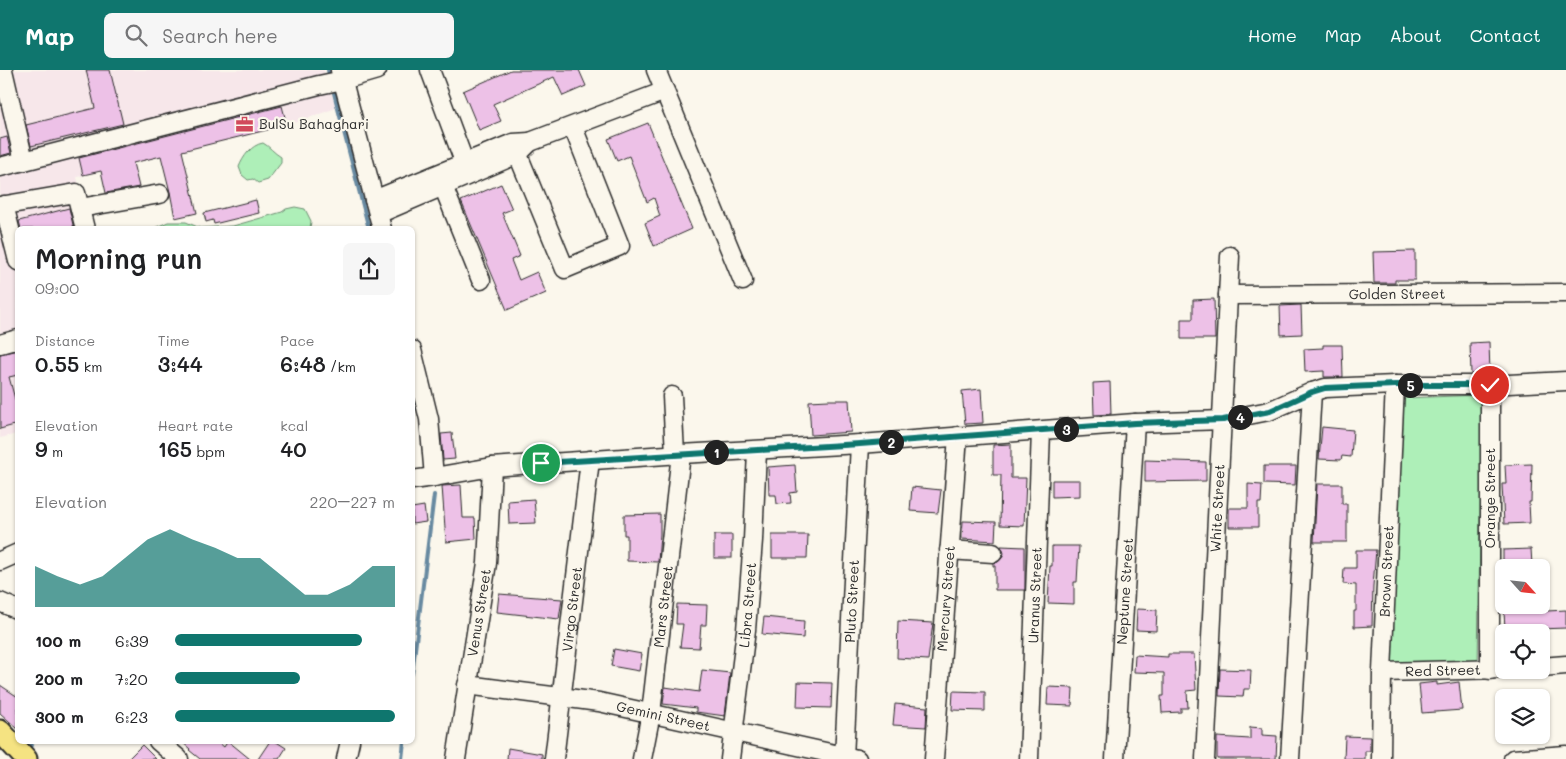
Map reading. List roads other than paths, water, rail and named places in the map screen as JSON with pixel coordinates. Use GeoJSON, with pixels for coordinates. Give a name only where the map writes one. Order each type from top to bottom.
{"type":"FeatureCollection","features":[{"type":"Feature","properties":{"kind":"main road"},"geometry":{"type":"LineString","coordinates":[[0,731],[26,759]]}},
{"type":"Feature","properties":{"kind":"street"},"geometry":{"type":"LineString","coordinates":[[3,70],[24,160]]}},
{"type":"Feature","properties":{"kind":"street"},"geometry":{"type":"LineString","coordinates":[[0,167],[310,87],[341,75],[377,70]]}},
{"type":"Feature","properties":{"kind":"street"},"geometry":{"type":"LineString","coordinates":[[430,70],[465,164]]}},
{"type":"Feature","properties":{"kind":"street"},"geometry":{"type":"LineString","coordinates":[[656,70],[743,281]]}},
{"type":"Feature","properties":{"kind":"street"},"geometry":{"type":"LineString","coordinates":[[341,75],[378,214]]}},
{"type":"Feature","properties":{"kind":"street"},"geometry":{"type":"LineString","coordinates":[[378,214],[465,164],[520,146],[665,91]]}},
{"type":"Feature","properties":{"kind":"street"},"geometry":{"type":"LineString","coordinates":[[520,146],[565,268],[620,246],[573,126]]}},
{"type":"Feature","properties":{"kind":"street"},"geometry":{"type":"LineString","coordinates":[[378,214],[443,186],[520,146]]}},
{"type":"Feature","properties":{"kind":"street"},"geometry":{"type":"LineString","coordinates":[[443,186],[481,280]]}},
{"type":"Feature","properties":{"kind":"street"},"geometry":{"type":"LineString","coordinates":[[15,251],[2,206],[76,193],[84,226]]}},
{"type":"Feature","properties":{"kind":"street"},"geometry":{"type":"LineString","coordinates":[[80,208],[160,194]]}},
{"type":"Feature","properties":{"kind":"street","name":"White Street"},"geometry":{"type":"LineString","coordinates":[[1205,759],[1230,256]]}},
{"type":"Feature","properties":{"kind":"street","name":"Golden Street"},"geometry":{"type":"LineString","coordinates":[[1228,296],[1566,294]]}},
{"type":"Feature","properties":{"kind":"street"},"geometry":{"type":"LineString","coordinates":[[0,344],[15,340]]}},
{"type":"Feature","properties":{"kind":"street"},"geometry":{"type":"LineString","coordinates":[[415,362],[429,419],[434,478]]}},
{"type":"Feature","properties":{"kind":"street"},"geometry":{"type":"LineString","coordinates":[[415,480],[492,467],[860,444],[1135,423],[1223,420],[1270,411],[1325,388],[1395,385],[1490,385],[1566,381]]}},
{"type":"Feature","properties":{"kind":"street","name":"Brown Street"},"geometry":{"type":"LineString","coordinates":[[1381,759],[1382,672],[1395,385]]}},
{"type":"Feature","properties":{"kind":"street","name":"Orange Street"},"geometry":{"type":"LineString","coordinates":[[1490,385],[1496,624]]}},
{"type":"Feature","properties":{"kind":"street"},"geometry":{"type":"LineString","coordinates":[[1290,759],[1312,392]]}},
{"type":"Feature","properties":{"kind":"street","name":"Mars Street"},"geometry":{"type":"LineString","coordinates":[[642,759],[651,713],[678,454],[672,396]]}},
{"type":"Feature","properties":{"kind":"street","name":"Neptune Street"},"geometry":{"type":"LineString","coordinates":[[1116,759],[1135,423]]}},
{"type":"Feature","properties":{"kind":"street","name":"Uranus Street"},"geometry":{"type":"LineString","coordinates":[[1029,759],[1041,431]]}},
{"type":"Feature","properties":{"kind":"street","name":"Mercury Street"},"geometry":{"type":"LineString","coordinates":[[934,759],[958,436]]}},
{"type":"Feature","properties":{"kind":"street","name":"Pluto Street"},"geometry":{"type":"LineString","coordinates":[[851,758],[860,444]]}},
{"type":"Feature","properties":{"kind":"street","name":"Libra Street"},"geometry":{"type":"LineString","coordinates":[[730,759],[746,630],[753,550],[756,451]]}},
{"type":"Feature","properties":{"kind":"street","name":"Virgo Street"},"geometry":{"type":"LineString","coordinates":[[554,759],[563,698],[590,460]]}},
{"type":"Feature","properties":{"kind":"street","name":"Venus Street"},"geometry":{"type":"LineString","coordinates":[[456,759],[488,563],[492,467]]}},
{"type":"Feature","properties":{"kind":"street"},"geometry":{"type":"LineString","coordinates":[[949,550],[993,553]]}},
{"type":"Feature","properties":{"kind":"street"},"geometry":{"type":"LineString","coordinates":[[0,560],[15,554]]}},
{"type":"Feature","properties":{"kind":"street"},"geometry":{"type":"LineString","coordinates":[[0,602],[15,609]]}},
{"type":"Feature","properties":{"kind":"street"},"geometry":{"type":"LineString","coordinates":[[1550,666],[1566,665]]}},
{"type":"Feature","properties":{"kind":"street","name":"Red Street"},"geometry":{"type":"LineString","coordinates":[[1382,672],[1495,670]]}},
{"type":"Feature","properties":{"kind":"street","name":"Gemini Street"},"geometry":{"type":"LineString","coordinates":[[467,685],[599,702],[851,758]]}},
{"type":"Feature","properties":{"kind":"street"},"geometry":{"type":"LineString","coordinates":[[162,744],[179,759]]}},
{"type":"Feature","properties":{"kind":"street"},"geometry":{"type":"LineString","coordinates":[[346,759],[349,744]]}},
{"type":"Feature","properties":{"kind":"street"},"geometry":{"type":"LineString","coordinates":[[1513,759],[1566,755]]}},
{"type":"Feature","properties":{"kind":"waterway"},"geometry":{"type":"LineString","coordinates":[[328,70],[329,74]]}},
{"type":"Feature","properties":{"kind":"waterway"},"geometry":{"type":"LineString","coordinates":[[334,93],[368,226]]}},
{"type":"Feature","properties":{"kind":"waterway"},"geometry":{"type":"LineString","coordinates":[[415,650],[434,495]]}},
{"type":"Feature","properties":{"kind":"waterway"},"geometry":{"type":"LineString","coordinates":[[402,759],[404,744]]}},
{"type":"Feature","properties":{"kind":"place","name":"BulSu Bahaghari"},"geometry":{"type":"Point","coordinates":[245,124]}}]}
